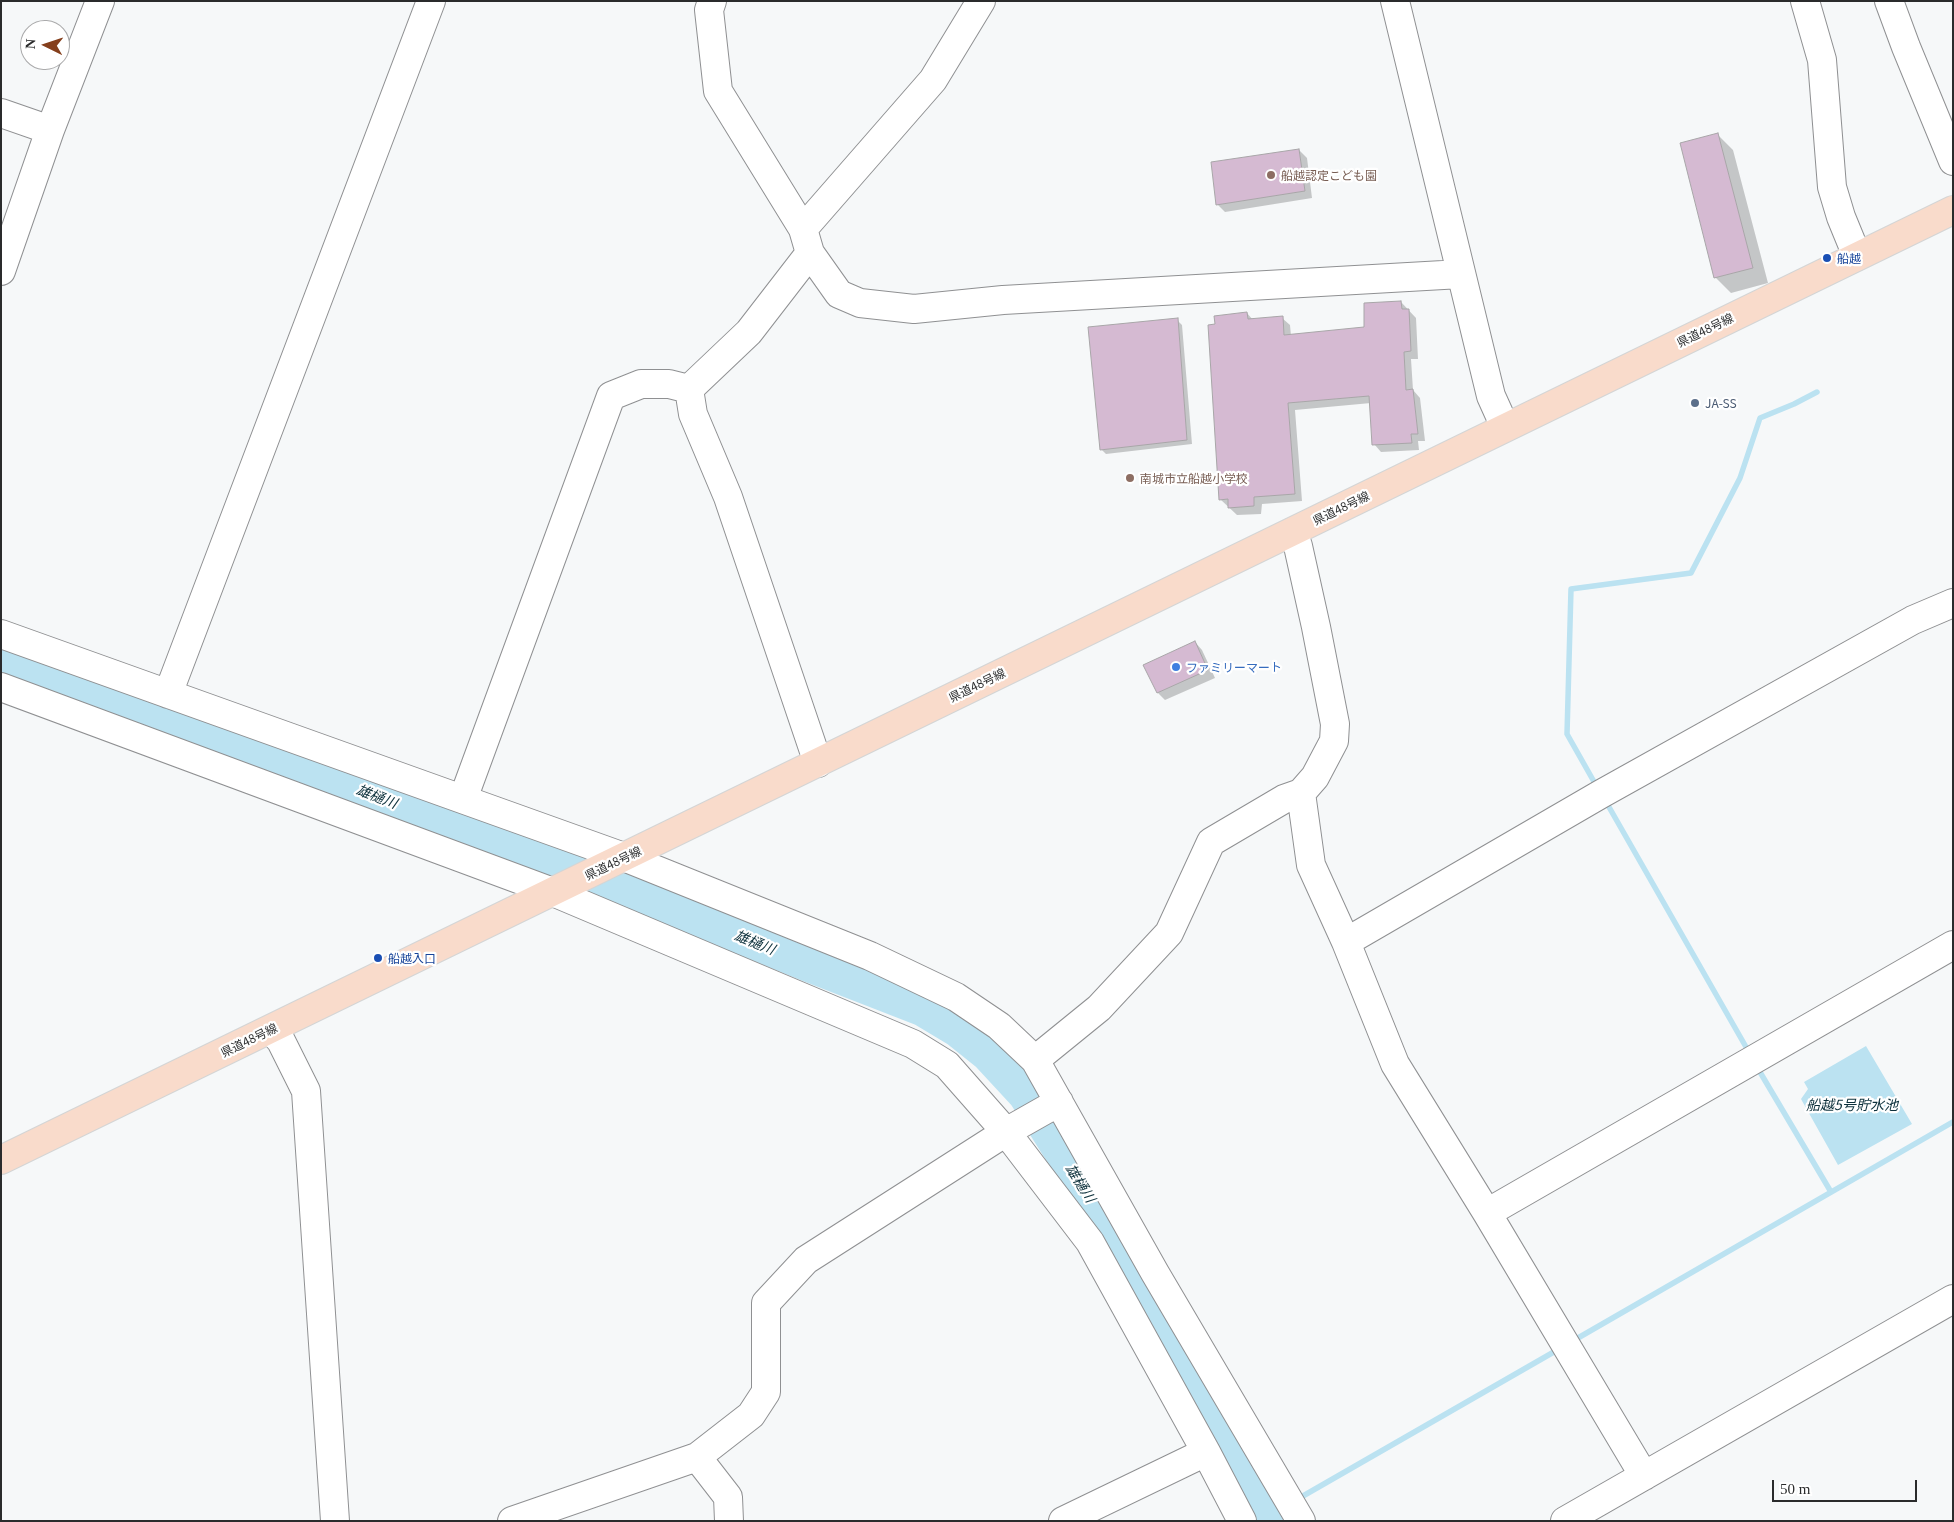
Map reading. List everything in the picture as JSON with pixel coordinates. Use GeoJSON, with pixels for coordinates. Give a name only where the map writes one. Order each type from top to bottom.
{"type":"FeatureCollection","features":[{"type":"Feature","properties":{"kind":"main road","name":"県道48号線"},"geometry":{"type":"LineString","coordinates":[[1,1160],[1953,210]]}},
{"type":"Feature","properties":{"kind":"street"},"geometry":{"type":"LineString","coordinates":[[1,271],[50,130],[100,1]]}},
{"type":"Feature","properties":{"kind":"street"},"geometry":{"type":"LineString","coordinates":[[168,694],[431,1]]}},
{"type":"Feature","properties":{"kind":"street"},"geometry":{"type":"LineString","coordinates":[[712,1],[709,10],[718,92],[839,294],[860,303],[914,309],[1012,300],[1461,274]]}},
{"type":"Feature","properties":{"kind":"street"},"geometry":{"type":"LineString","coordinates":[[688,388],[749,332],[806,241],[933,80],[981,1]]}},
{"type":"Feature","properties":{"kind":"street"},"geometry":{"type":"LineString","coordinates":[[1395,1],[1491,396],[1504,427]]}},
{"type":"Feature","properties":{"kind":"street"},"geometry":{"type":"LineString","coordinates":[[1805,1],[1822,60],[1832,187],[1841,217],[1857,256]]}},
{"type":"Feature","properties":{"kind":"street"},"geometry":{"type":"LineString","coordinates":[[1889,1],[1953,161]]}},
{"type":"Feature","properties":{"kind":"street"},"geometry":{"type":"LineString","coordinates":[[1,113],[50,130]]}},
{"type":"Feature","properties":{"kind":"street"},"geometry":{"type":"LineString","coordinates":[[463,799],[610,396],[641,384],[670,384],[688,388]]}},
{"type":"Feature","properties":{"kind":"street"},"geometry":{"type":"LineString","coordinates":[[688,388],[693,414],[728,497],[818,762]]}},
{"type":"Feature","properties":{"kind":"street"},"geometry":{"type":"LineString","coordinates":[[1035,1060],[1099,1008],[1169,933],[1211,842],[1284,799],[1300,793],[1315,778],[1334,741],[1335,724],[1298,546],[1293,532]]}},
{"type":"Feature","properties":{"kind":"street"},"geometry":{"type":"LineString","coordinates":[[1346,942],[1610,789],[1912,620],[1953,603]]}},
{"type":"Feature","properties":{"kind":"street"},"geometry":{"type":"LineString","coordinates":[[1,634],[463,799],[618,861],[870,956],[956,997],[999,1026],[1035,1060],[1155,1273],[1301,1521]]}},
{"type":"Feature","properties":{"kind":"street"},"geometry":{"type":"LineString","coordinates":[[1,687],[560,889],[913,1044],[946,1065],[1006,1132],[1090,1242],[1242,1521]]}},
{"type":"Feature","properties":{"kind":"street"},"geometry":{"type":"LineString","coordinates":[[1300,793],[1311,866],[1346,942],[1394,1064],[1487,1213],[1644,1476]]}},
{"type":"Feature","properties":{"kind":"street"},"geometry":{"type":"LineString","coordinates":[[1487,1213],[1953,945]]}},
{"type":"Feature","properties":{"kind":"street"},"geometry":{"type":"LineString","coordinates":[[271,1030],[281,1041],[306,1091],[335,1521]]}},
{"type":"Feature","properties":{"kind":"street"},"geometry":{"type":"LineString","coordinates":[[512,1521],[697,1457],[751,1415],[766,1392],[766,1303],[806,1260],[1006,1132],[1059,1102]]}},
{"type":"Feature","properties":{"kind":"street"},"geometry":{"type":"LineString","coordinates":[[1565,1521],[1953,1299]]}},
{"type":"Feature","properties":{"kind":"street"},"geometry":{"type":"LineString","coordinates":[[1063,1521],[1206,1452]]}},
{"type":"Feature","properties":{"kind":"street"},"geometry":{"type":"LineString","coordinates":[[697,1457],[728,1497],[730,1521]]}},
{"type":"Feature","properties":{"kind":"water","name":"船越5号貯水池"},"geometry":{"type":"Polygon","coordinates":[[[1866,1046],[1912,1124],[1838,1165],[1801,1099],[1808,1089],[1804,1082],[1866,1046]]]}},
{"type":"Feature","properties":{"kind":"building"},"geometry":{"type":"Polygon","coordinates":[[[1718,133],[1753,268],[1714,278],[1680,143],[1718,133]]]}},
{"type":"Feature","properties":{"kind":"building"},"geometry":{"type":"Polygon","coordinates":[[[1299,149],[1305,191],[1216,205],[1211,162],[1299,149]]]}},
{"type":"Feature","properties":{"kind":"building"},"geometry":{"type":"Polygon","coordinates":[[[1401,301],[1402,309],[1409,309],[1411,351],[1404,352],[1406,390],[1413,389],[1418,434],[1411,434],[1412,443],[1372,445],[1369,396],[1288,403],[1295,494],[1254,497],[1254,506],[1228,508],[1228,499],[1219,500],[1208,325],[1215,324],[1214,316],[1247,312],[1248,319],[1283,316],[1284,335],[1364,327],[1364,303],[1401,301]]]}},
{"type":"Feature","properties":{"kind":"building"},"geometry":{"type":"Polygon","coordinates":[[[1178,318],[1187,440],[1100,450],[1088,327],[1178,318]]]}},
{"type":"Feature","properties":{"kind":"building","name":"ファミリーマート"},"geometry":{"type":"Polygon","coordinates":[[[1195,641],[1208,670],[1157,693],[1143,665],[1195,641]]]}},
{"type":"Feature","properties":{"kind":"waterway"},"geometry":{"type":"LineString","coordinates":[[1597,787],[1567,734],[1571,589],[1691,573],[1740,478],[1760,418],[1817,392]]}},
{"type":"Feature","properties":{"kind":"waterway","name":"雄樋川"},"geometry":{"type":"LineString","coordinates":[[1,655],[635,894],[923,1009],[958,1030],[988,1054],[1025,1094],[1103,1218],[1215,1418],[1270,1521]]}},
{"type":"Feature","properties":{"kind":"waterway"},"geometry":{"type":"LineString","coordinates":[[1605,800],[1750,1054]]}},
{"type":"Feature","properties":{"kind":"waterway"},"geometry":{"type":"LineString","coordinates":[[1757,1067],[1831,1192]]}},
{"type":"Feature","properties":{"kind":"waterway"},"geometry":{"type":"LineString","coordinates":[[1571,1342],[1953,1122]]}},
{"type":"Feature","properties":{"kind":"waterway"},"geometry":{"type":"LineString","coordinates":[[1296,1500],[1559,1349]]}},
{"type":"Feature","properties":{"kind":"waterway"},"geometry":{"type":"LineString","coordinates":[[1267,1516],[1284,1507]]}},
{"type":"Feature","properties":{"kind":"place","name":"船越認定こども園"},"geometry":{"type":"Point","coordinates":[1271,175]}},
{"type":"Feature","properties":{"kind":"place","name":"船越"},"geometry":{"type":"Point","coordinates":[1827,258]}},
{"type":"Feature","properties":{"kind":"place","name":"JA-SS"},"geometry":{"type":"Point","coordinates":[1695,403]}},
{"type":"Feature","properties":{"kind":"place","name":"南城市立船越小学校"},"geometry":{"type":"Point","coordinates":[1130,478]}},
{"type":"Feature","properties":{"kind":"place","name":"ファミリーマート"},"geometry":{"type":"Point","coordinates":[1176,667]}},
{"type":"Feature","properties":{"kind":"place","name":"船越入口"},"geometry":{"type":"Point","coordinates":[378,958]}}]}
